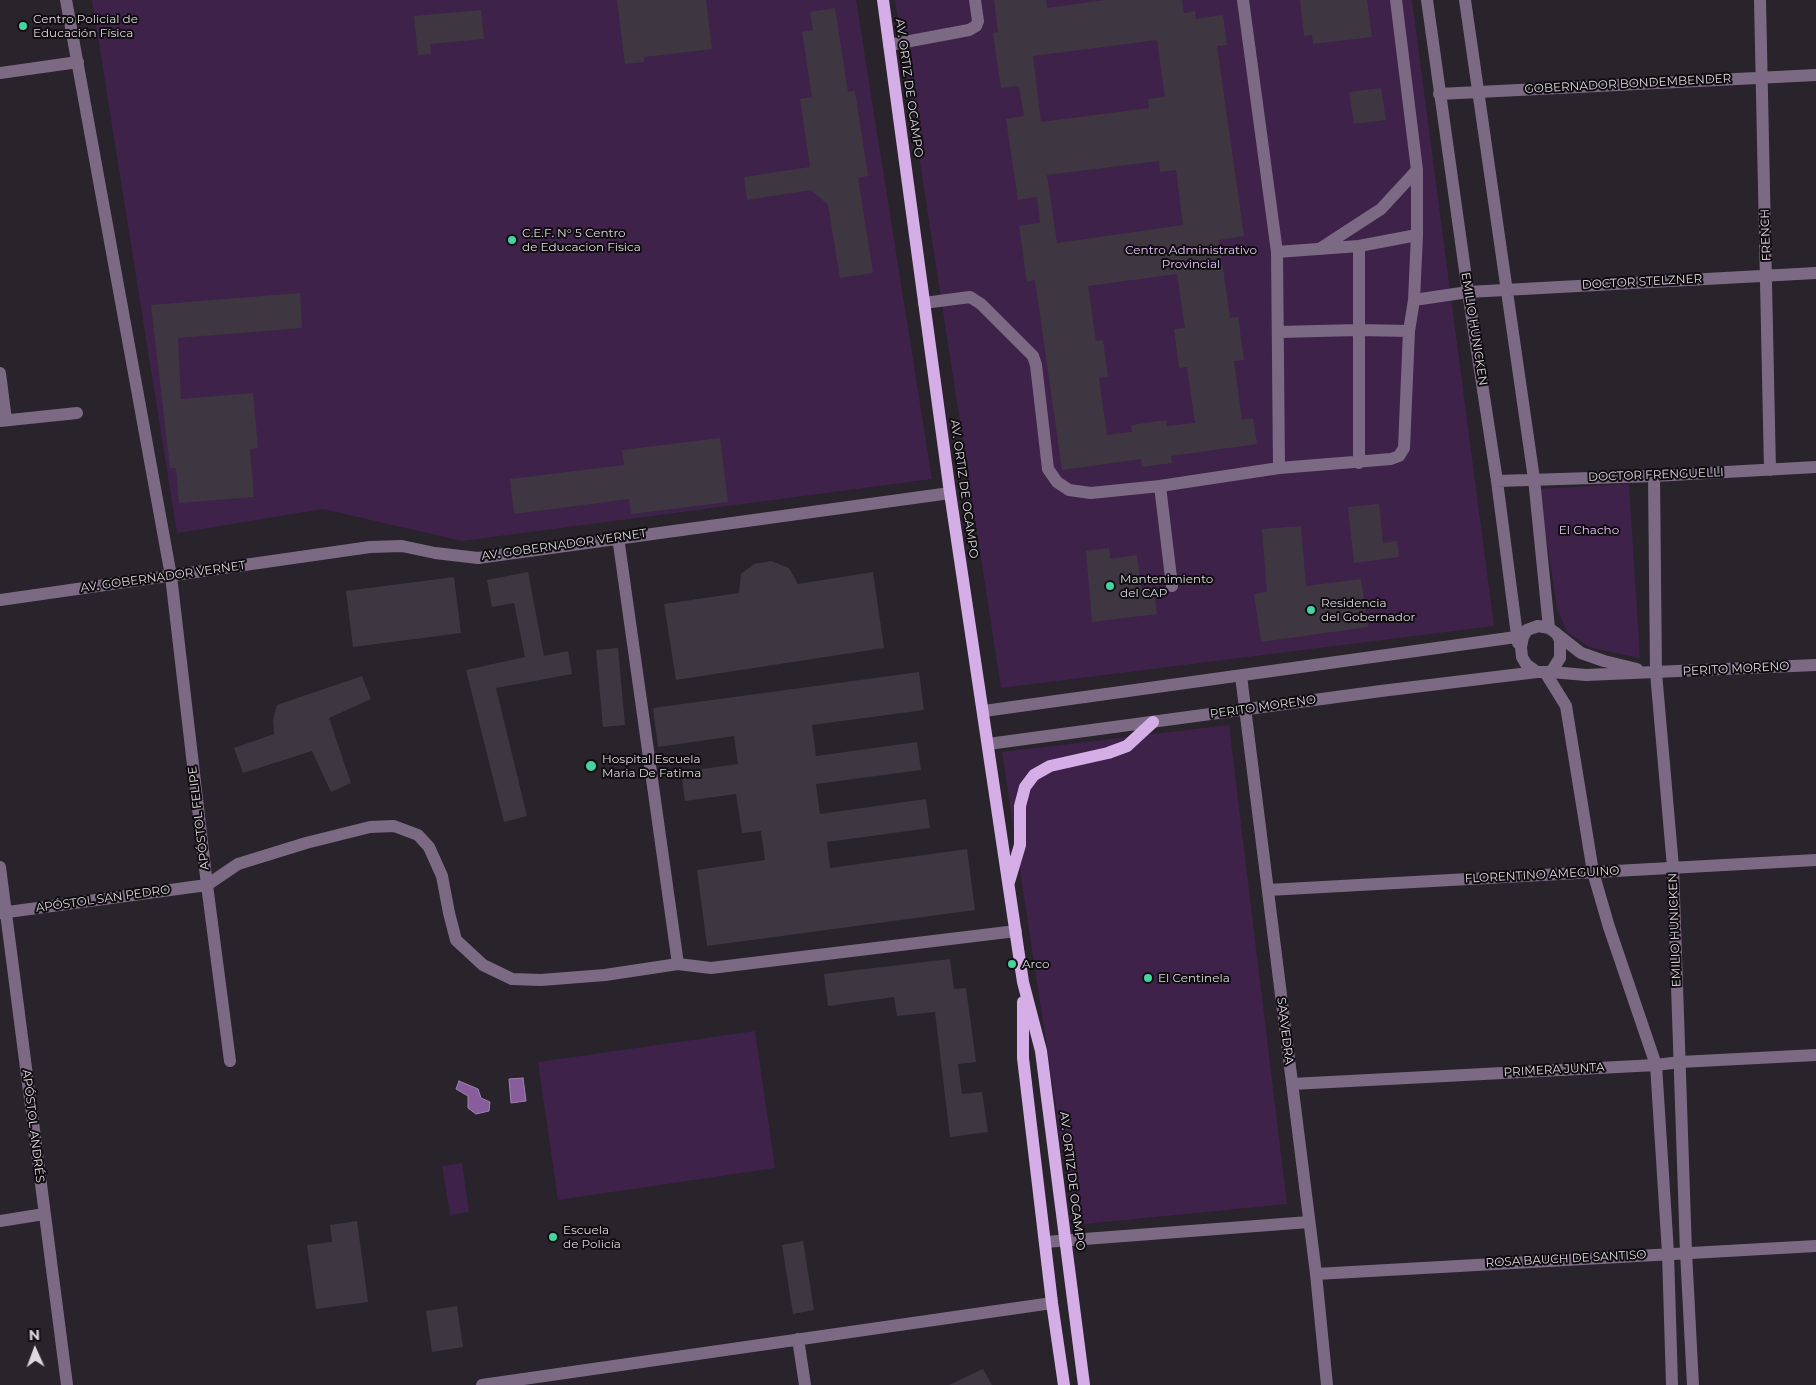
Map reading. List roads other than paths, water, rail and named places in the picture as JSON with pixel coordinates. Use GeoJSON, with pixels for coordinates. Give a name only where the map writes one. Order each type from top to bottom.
{"type":"FeatureCollection","features":[{"type":"Feature","properties":{"kind":"main road","name":"AV. ORTIZ DE OCAMPO"},"geometry":{"type":"LineString","coordinates":[[883,0],[950,493],[1023,982],[1041,1051],[1084,1385]]}},
{"type":"Feature","properties":{"kind":"main road"},"geometry":{"type":"LineString","coordinates":[[1009,885],[1020,845],[1020,806],[1025,787],[1034,775],[1050,766],[1108,753],[1127,746],[1153,722]]}},
{"type":"Feature","properties":{"kind":"main road","name":"AV. ORTIZ DE OCAMPO"},"geometry":{"type":"LineString","coordinates":[[1023,982],[1024,1058],[1052,1303],[1064,1385]]}},
{"type":"Feature","properties":{"kind":"street","name":"APÓSTOL FELIPE"},"geometry":{"type":"LineString","coordinates":[[66,0],[171,576],[230,1061]]}},
{"type":"Feature","properties":{"kind":"street"},"geometry":{"type":"LineString","coordinates":[[889,45],[969,30],[976,26],[978,21],[975,0]]}},
{"type":"Feature","properties":{"kind":"street"},"geometry":{"type":"LineString","coordinates":[[1243,0],[1278,252],[1279,468]]}},
{"type":"Feature","properties":{"kind":"street"},"geometry":{"type":"LineString","coordinates":[[924,303],[970,297],[981,304],[1033,356],[1036,365],[1048,469],[1057,482],[1069,490],[1091,493],[1160,486],[1279,468],[1359,463],[1391,459],[1399,456],[1404,448],[1409,331],[1414,300],[1417,170],[1396,0]]}},
{"type":"Feature","properties":{"kind":"street","name":"EMILIO HUNICKEN"},"geometry":{"type":"LineString","coordinates":[[1427,0],[1468,292],[1497,480],[1516,637],[1526,664],[1544,672],[1566,706],[1593,872],[1609,926],[1656,1065],[1668,1253],[1672,1385]]}},
{"type":"Feature","properties":{"kind":"street"},"geometry":{"type":"LineString","coordinates":[[1465,0],[1534,479],[1553,631],[1561,646],[1560,658],[1544,672]]}},
{"type":"Feature","properties":{"kind":"street","name":"FRENCH"},"geometry":{"type":"LineString","coordinates":[[1760,0],[1770,470]]}},
{"type":"Feature","properties":{"kind":"street"},"geometry":{"type":"LineString","coordinates":[[0,73],[78,62]]}},
{"type":"Feature","properties":{"kind":"street","name":"GOBERNADOR BONDEMBENDER"},"geometry":{"type":"LineString","coordinates":[[1440,94],[1816,75]]}},
{"type":"Feature","properties":{"kind":"street"},"geometry":{"type":"LineString","coordinates":[[1321,248],[1380,209],[1417,170]]}},
{"type":"Feature","properties":{"kind":"street"},"geometry":{"type":"LineString","coordinates":[[1278,252],[1359,246],[1417,235]]}},
{"type":"Feature","properties":{"kind":"street"},"geometry":{"type":"LineString","coordinates":[[1359,246],[1359,463]]}},
{"type":"Feature","properties":{"kind":"street","name":"DOCTOR STELZNER"},"geometry":{"type":"LineString","coordinates":[[1414,300],[1468,292],[1507,289],[1816,273]]}},
{"type":"Feature","properties":{"kind":"street"},"geometry":{"type":"LineString","coordinates":[[1278,332],[1409,331]]}},
{"type":"Feature","properties":{"kind":"street"},"geometry":{"type":"LineString","coordinates":[[0,373],[3,420],[77,413]]}},
{"type":"Feature","properties":{"kind":"street","name":"DOCTOR FRENGUELLI"},"geometry":{"type":"LineString","coordinates":[[1497,480],[1654,476],[1816,467]]}},
{"type":"Feature","properties":{"kind":"street","name":"EMILIO HUNICKEN"},"geometry":{"type":"LineString","coordinates":[[1654,476],[1656,673],[1673,867],[1686,1252],[1693,1385]]}},
{"type":"Feature","properties":{"kind":"street"},"geometry":{"type":"LineString","coordinates":[[1160,486],[1172,586]]}},
{"type":"Feature","properties":{"kind":"street","name":"AV. GOBERNADOR VERNET"},"geometry":{"type":"LineString","coordinates":[[0,600],[370,547],[402,546],[435,553],[478,558],[950,493]]}},
{"type":"Feature","properties":{"kind":"street"},"geometry":{"type":"LineString","coordinates":[[618,538],[678,964]]}},
{"type":"Feature","properties":{"kind":"street"},"geometry":{"type":"LineString","coordinates":[[984,712],[1516,637],[1538,626],[1553,631]]}},
{"type":"Feature","properties":{"kind":"street"},"geometry":{"type":"LineString","coordinates":[[1522,657],[1521,647],[1527,630]]}},
{"type":"Feature","properties":{"kind":"street","name":"PERITO MORENO"},"geometry":{"type":"LineString","coordinates":[[1553,631],[1581,654],[1656,673]]}},
{"type":"Feature","properties":{"kind":"street","name":"PERITO MORENO"},"geometry":{"type":"LineString","coordinates":[[988,744],[1381,691],[1544,672],[1586,675],[1816,665]]}},
{"type":"Feature","properties":{"kind":"street","name":"SAAVEDRA"},"geometry":{"type":"LineString","coordinates":[[1242,676],[1328,1385]]}},
{"type":"Feature","properties":{"kind":"street"},"geometry":{"type":"LineString","coordinates":[[207,884],[238,864],[333,836],[370,827],[394,826],[418,835],[429,846],[442,876],[448,913],[456,940],[483,965],[512,979],[541,980],[605,975],[678,964],[712,968],[1016,931]]}},
{"type":"Feature","properties":{"kind":"street","name":"FLORENTINO AMEGUINO"},"geometry":{"type":"LineString","coordinates":[[1268,890],[1816,860]]}},
{"type":"Feature","properties":{"kind":"street","name":"APÓSTOL ANDRÉS"},"geometry":{"type":"LineString","coordinates":[[0,867],[2,913],[67,1385]]}},
{"type":"Feature","properties":{"kind":"street","name":"APÓSTOL SAN PEDRO"},"geometry":{"type":"LineString","coordinates":[[2,913],[207,884]]}},
{"type":"Feature","properties":{"kind":"street","name":"PRIMERA JUNTA"},"geometry":{"type":"LineString","coordinates":[[1292,1084],[1816,1055]]}},
{"type":"Feature","properties":{"kind":"street"},"geometry":{"type":"LineString","coordinates":[[0,1221],[44,1214]]}},
{"type":"Feature","properties":{"kind":"street"},"geometry":{"type":"LineString","coordinates":[[1046,1242],[1309,1222]]}},
{"type":"Feature","properties":{"kind":"street","name":"ROSA BAUCH DE SANTISO"},"geometry":{"type":"LineString","coordinates":[[1316,1274],[1816,1246]]}},
{"type":"Feature","properties":{"kind":"street"},"geometry":{"type":"LineString","coordinates":[[482,1385],[1052,1303]]}},
{"type":"Feature","properties":{"kind":"street"},"geometry":{"type":"LineString","coordinates":[[798,1339],[805,1385]]}},
{"type":"Feature","properties":{"kind":"place","name":"Centro Policial de Educación Física"},"geometry":{"type":"Point","coordinates":[23,26]}},
{"type":"Feature","properties":{"kind":"place","name":"C.E.F. N° 5 Centro de Educacion Fisica"},"geometry":{"type":"Point","coordinates":[512,240]}},
{"type":"Feature","properties":{"kind":"place","name":"Mantenimiento del CAP"},"geometry":{"type":"Point","coordinates":[1110,586]}},
{"type":"Feature","properties":{"kind":"place","name":"Residencia del Gobernador"},"geometry":{"type":"Point","coordinates":[1311,610]}},
{"type":"Feature","properties":{"kind":"place","name":"Hospital Escuela Maria De Fatima"},"geometry":{"type":"Point","coordinates":[591,766]}},
{"type":"Feature","properties":{"kind":"place","name":"Arco"},"geometry":{"type":"Point","coordinates":[1012,964]}},
{"type":"Feature","properties":{"kind":"place","name":"El Centinela"},"geometry":{"type":"Point","coordinates":[1148,978]}},
{"type":"Feature","properties":{"kind":"place","name":"Escuela de Policía"},"geometry":{"type":"Point","coordinates":[553,1237]}},
{"type":"Feature","properties":{"kind":"park label","name":"Centro Administrativo Provincial"},"geometry":{"type":"Point","coordinates":[1191,257]}},
{"type":"Feature","properties":{"kind":"park label","name":"El Chacho"},"geometry":{"type":"Point","coordinates":[1589,530]}}]}
